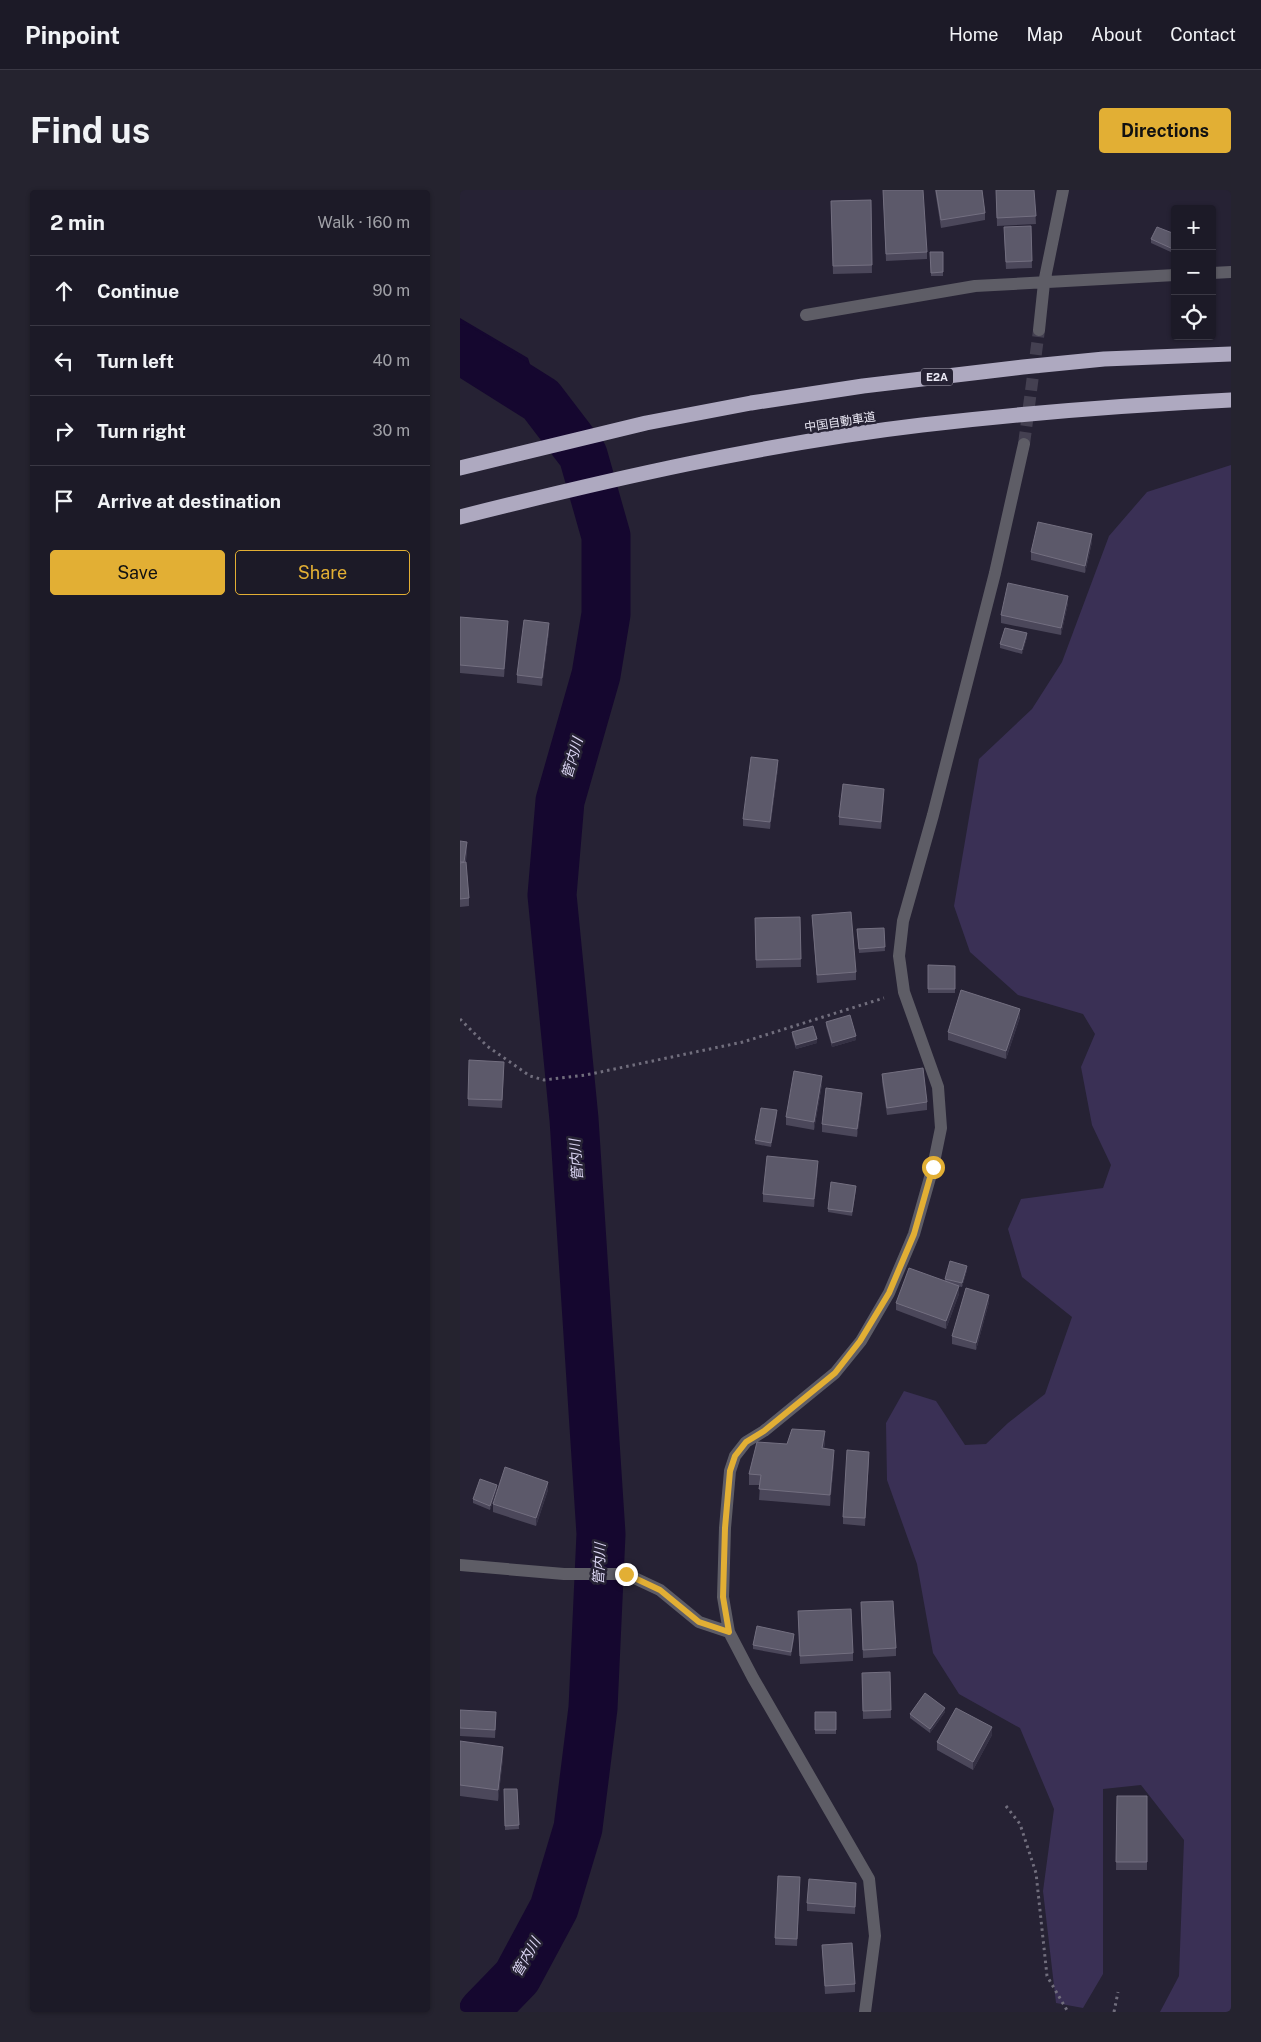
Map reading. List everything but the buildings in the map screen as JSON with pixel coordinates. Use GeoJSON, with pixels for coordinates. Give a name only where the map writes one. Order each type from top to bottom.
{"type":"FeatureCollection","features":[{"type":"Feature","properties":{"kind":"highway","name":"E2A"},"geometry":{"type":"LineString","coordinates":[[460,468],[646,423],[863,386],[1104,359],[1231,354]]}},
{"type":"Feature","properties":{"kind":"highway","name":"中国自動車道"},"geometry":{"type":"LineString","coordinates":[[460,517],[538,497],[757,451],[921,425],[1068,410],[1231,400]]}},
{"type":"Feature","properties":{"kind":"street"},"geometry":{"type":"LineString","coordinates":[[1039,330],[1044,283],[1063,190]]}},
{"type":"Feature","properties":{"kind":"street"},"geometry":{"type":"LineString","coordinates":[[1216,273],[1231,272]]}},
{"type":"Feature","properties":{"kind":"street"},"geometry":{"type":"LineString","coordinates":[[806,315],[974,286],[1171,275]]}},
{"type":"Feature","properties":{"kind":"street"},"geometry":{"type":"LineString","coordinates":[[865,2012],[875,1936],[869,1879],[752,1678],[729,1632],[723,1597],[725,1528],[730,1471],[735,1456],[746,1442],[764,1431],[835,1373],[860,1341],[889,1293],[914,1234],[933,1167],[941,1128],[938,1086],[904,992],[899,956],[903,921],[933,816],[990,592],[1024,444]]}},
{"type":"Feature","properties":{"kind":"street"},"geometry":{"type":"LineString","coordinates":[[460,1565],[564,1574],[626,1574],[660,1590],[699,1622],[729,1632]]}},
{"type":"Feature","properties":{"kind":"path"},"geometry":{"type":"LineString","coordinates":[[460,1019],[487,1046],[530,1076],[544,1080],[586,1075],[743,1042],[904,992]]}},
{"type":"Feature","properties":{"kind":"path"},"geometry":{"type":"LineString","coordinates":[[1006,1806],[1020,1824],[1036,1873],[1047,1976],[1068,2012]]}},
{"type":"Feature","properties":{"kind":"path"},"geometry":{"type":"LineString","coordinates":[[1114,2012],[1118,1992]]}},
{"type":"Feature","properties":{"kind":"shaded area"},"geometry":{"type":"Polygon","coordinates":[[[460,318],[528,358],[541,400],[479,373],[460,369],[460,318]]]}},
{"type":"Feature","properties":{"kind":"shaded area"},"geometry":{"type":"Polygon","coordinates":[[[1231,465],[1231,2012],[1160,2012],[1179,1976],[1184,1840],[1141,1785],[1103,1789],[1103,1974],[1083,2008],[1056,2003],[1043,1891],[1054,1809],[1020,1728],[959,1694],[933,1653],[917,1564],[887,1480],[886,1423],[904,1391],[936,1401],[965,1445],[986,1444],[1008,1423],[1045,1394],[1072,1317],[1022,1277],[1008,1229],[1021,1199],[1103,1188],[1111,1165],[1092,1125],[1081,1067],[1095,1034],[1083,1014],[1018,995],[970,952],[954,906],[979,759],[1032,709],[1062,662],[1109,536],[1147,492],[1231,465]]]}},
{"type":"Feature","properties":{"kind":"waterway","name":"管内川"},"geometry":{"type":"LineString","coordinates":[[460,349],[541,400],[583,455],[606,536],[606,614],[596,675],[560,801],[552,895],[574,1119],[601,1534],[593,1708],[578,1828],[554,1908],[517,1977],[483,2012]]}},
{"type":"Feature","properties":{"kind":"tunnel"},"geometry":{"type":"LineString","coordinates":[[1024,444],[1039,330]]}},
{"type":"Feature","properties":{"kind":"route"},"geometry":{"type":"LineString","coordinates":[[626,1574],[660,1590],[699,1622],[729,1632],[723,1597],[725,1528],[730,1471],[735,1456],[746,1442],[764,1431],[835,1373],[860,1341],[889,1293],[914,1234],[933,1167]]}}]}
